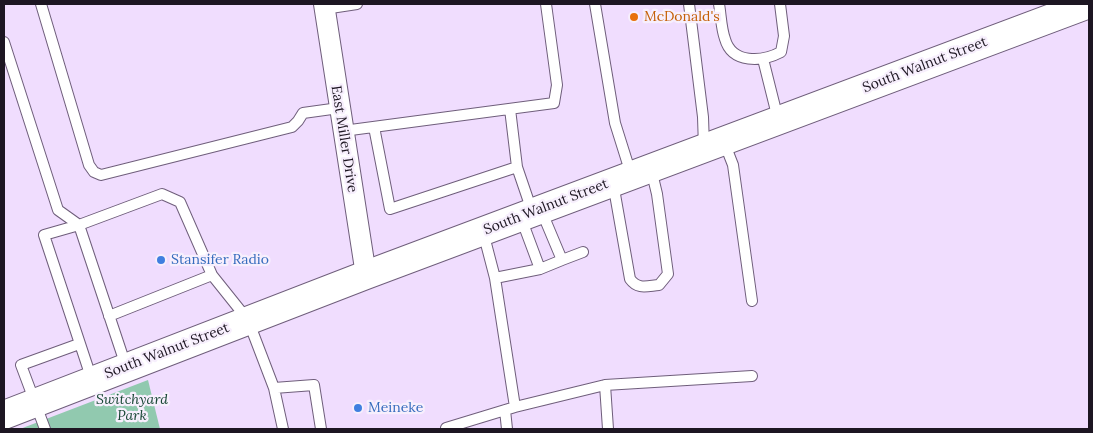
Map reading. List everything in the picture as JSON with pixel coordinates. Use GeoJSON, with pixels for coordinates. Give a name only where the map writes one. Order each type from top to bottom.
{"type":"FeatureCollection","features":[{"type":"Feature","properties":{"kind":"main road","name":"South Walnut Street"},"geometry":{"type":"LineString","coordinates":[[4,415],[366,275],[1089,4]]}},
{"type":"Feature","properties":{"kind":"street","name":"East Miller Drive"},"geometry":{"type":"LineString","coordinates":[[324,6],[366,275]]}},
{"type":"Feature","properties":{"kind":"lane"},"geometry":{"type":"LineString","coordinates":[[41,4],[89,165],[94,172],[101,175],[292,127],[302,113],[339,108]]}},
{"type":"Feature","properties":{"kind":"lane"},"geometry":{"type":"LineString","coordinates":[[324,6],[357,4]]}},
{"type":"Feature","properties":{"kind":"lane"},"geometry":{"type":"LineString","coordinates":[[343,130],[554,103],[557,85],[546,4]]}},
{"type":"Feature","properties":{"kind":"lane"},"geometry":{"type":"LineString","coordinates":[[594,4],[615,123],[632,175],[630,279],[635,285],[641,287],[659,285],[668,274],[657,194],[632,175]]}},
{"type":"Feature","properties":{"kind":"lane"},"geometry":{"type":"LineString","coordinates":[[690,4],[703,117],[714,144],[733,165],[752,302]]}},
{"type":"Feature","properties":{"kind":"lane"},"geometry":{"type":"LineString","coordinates":[[719,4],[724,38],[729,48],[749,60],[763,59],[781,52],[783,47],[780,4]]}},
{"type":"Feature","properties":{"kind":"lane"},"geometry":{"type":"LineString","coordinates":[[4,42],[58,210],[79,225],[126,367]]}},
{"type":"Feature","properties":{"kind":"lane"},"geometry":{"type":"LineString","coordinates":[[763,59],[778,120]]}},
{"type":"Feature","properties":{"kind":"lane"},"geometry":{"type":"LineString","coordinates":[[510,109],[517,167],[531,213],[540,269]]}},
{"type":"Feature","properties":{"kind":"lane"},"geometry":{"type":"LineString","coordinates":[[374,127],[390,209],[517,167]]}},
{"type":"Feature","properties":{"kind":"lane"},"geometry":{"type":"LineString","coordinates":[[92,380],[44,235],[79,225],[162,194],[180,202],[212,275],[248,320],[274,388],[282,429]]}},
{"type":"Feature","properties":{"kind":"lane"},"geometry":{"type":"LineString","coordinates":[[531,213],[562,260]]}},
{"type":"Feature","properties":{"kind":"lane"},"geometry":{"type":"LineString","coordinates":[[483,231],[494,278],[510,409],[507,429]]}},
{"type":"Feature","properties":{"kind":"lane"},"geometry":{"type":"LineString","coordinates":[[494,278],[540,269],[583,252]]}},
{"type":"Feature","properties":{"kind":"lane"},"geometry":{"type":"LineString","coordinates":[[109,316],[212,275]]}},
{"type":"Feature","properties":{"kind":"lane"},"geometry":{"type":"LineString","coordinates":[[45,429],[21,365],[79,344]]}},
{"type":"Feature","properties":{"kind":"lane"},"geometry":{"type":"LineString","coordinates":[[446,428],[510,409],[605,385],[752,376]]}},
{"type":"Feature","properties":{"kind":"lane"},"geometry":{"type":"LineString","coordinates":[[274,388],[314,385],[321,429]]}},
{"type":"Feature","properties":{"kind":"lane"},"geometry":{"type":"LineString","coordinates":[[605,385],[608,429]]}},
{"type":"Feature","properties":{"kind":"green space","name":"Switchyard Park"},"geometry":{"type":"Polygon","coordinates":[[[148,380],[160,429],[20,429],[148,380]]]}},
{"type":"Feature","properties":{"kind":"place","name":"McDonald's"},"geometry":{"type":"Point","coordinates":[634,17]}},
{"type":"Feature","properties":{"kind":"place","name":"Stansifer Radio"},"geometry":{"type":"Point","coordinates":[161,260]}},
{"type":"Feature","properties":{"kind":"place","name":"Meineke"},"geometry":{"type":"Point","coordinates":[358,408]}}]}
